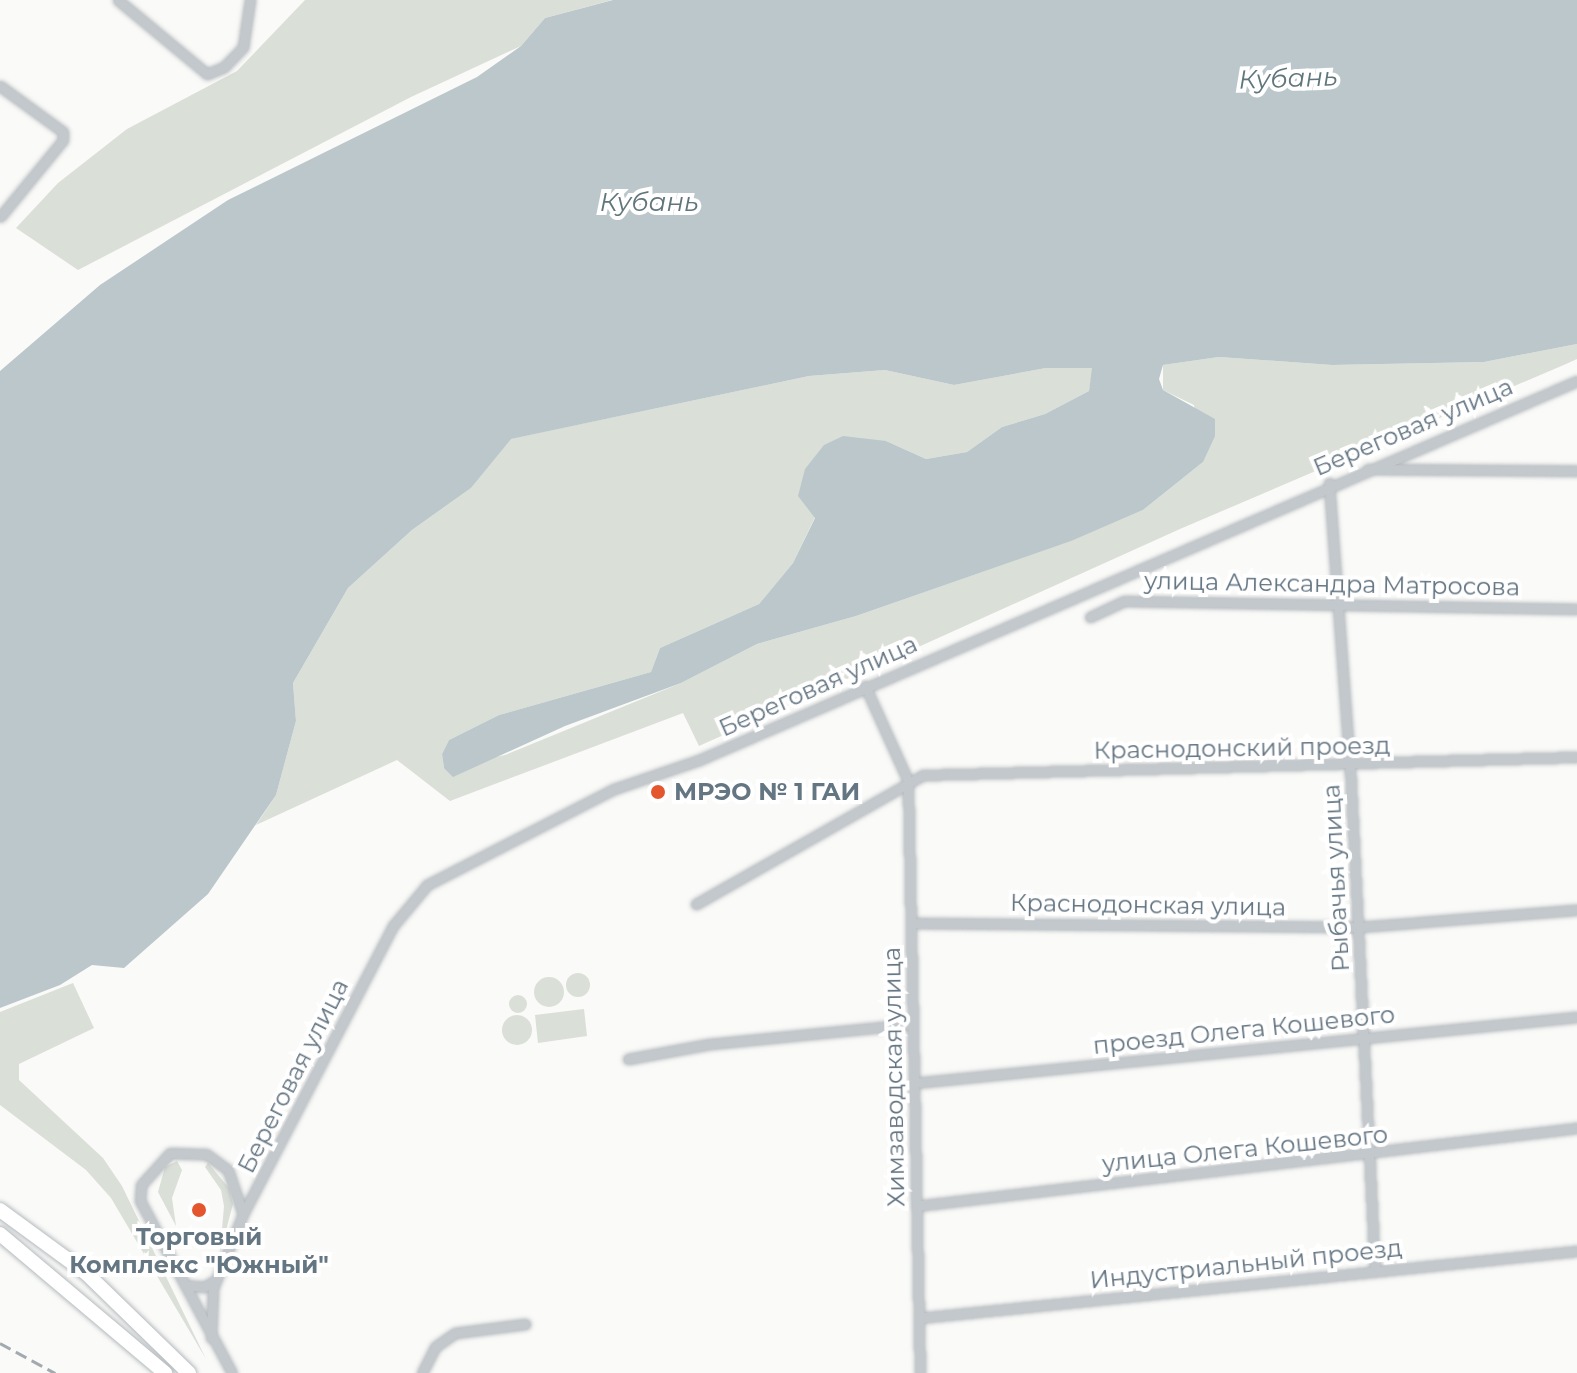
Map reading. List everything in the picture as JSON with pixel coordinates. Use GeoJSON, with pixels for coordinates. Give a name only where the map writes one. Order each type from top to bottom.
{"type":"FeatureCollection","features":[{"type":"Feature","properties":{"kind":"main road"},"geometry":{"type":"LineString","coordinates":[[0,1210],[86,1273],[189,1373]]}},
{"type":"Feature","properties":{"kind":"main road"},"geometry":{"type":"LineString","coordinates":[[0,1234],[165,1373]]}},
{"type":"Feature","properties":{"kind":"street"},"geometry":{"type":"LineString","coordinates":[[118,0],[207,74],[224,67],[243,47],[247,3]]}},
{"type":"Feature","properties":{"kind":"street"},"geometry":{"type":"LineString","coordinates":[[0,86],[63,132],[63,140],[0,217]]}},
{"type":"Feature","properties":{"kind":"street","name":"Береговая улица"},"geometry":{"type":"LineString","coordinates":[[211,1338],[211,1302],[243,1214],[413,896],[468,862],[614,789],[699,760],[1329,483],[1577,381]]}},
{"type":"Feature","properties":{"kind":"street"},"geometry":{"type":"LineString","coordinates":[[1364,469],[1577,471]]}},
{"type":"Feature","properties":{"kind":"street","name":"Рыбачья улица"},"geometry":{"type":"LineString","coordinates":[[1329,483],[1350,766],[1375,1271]]}},
{"type":"Feature","properties":{"kind":"street","name":"улица Александра Матросова"},"geometry":{"type":"LineString","coordinates":[[1090,617],[1125,601],[1339,602],[1577,609]]}},
{"type":"Feature","properties":{"kind":"street","name":"Химзаводская улица"},"geometry":{"type":"LineString","coordinates":[[865,686],[908,781],[920,1373]]}},
{"type":"Feature","properties":{"kind":"street","name":"Краснодонский проезд"},"geometry":{"type":"LineString","coordinates":[[908,781],[923,775],[1350,766],[1577,757]]}},
{"type":"Feature","properties":{"kind":"street"},"geometry":{"type":"LineString","coordinates":[[696,904],[908,781]]}},
{"type":"Feature","properties":{"kind":"street","name":"Краснодонская улица"},"geometry":{"type":"LineString","coordinates":[[911,923],[1359,927],[1577,910]]}},
{"type":"Feature","properties":{"kind":"street","name":"проезд Олега Кошевого"},"geometry":{"type":"LineString","coordinates":[[914,1083],[1577,1017]]}},
{"type":"Feature","properties":{"kind":"street"},"geometry":{"type":"LineString","coordinates":[[628,1059],[710,1044],[913,1024]]}},
{"type":"Feature","properties":{"kind":"street","name":"улица Олега Кошевого"},"geometry":{"type":"LineString","coordinates":[[916,1206],[1370,1155],[1577,1128]]}},
{"type":"Feature","properties":{"kind":"street","name":"Береговая улица"},"geometry":{"type":"LineString","coordinates":[[232,1373],[140,1201],[146,1174],[170,1153],[206,1154],[228,1170],[243,1214]]}},
{"type":"Feature","properties":{"kind":"street","name":"Индустриальный проезд"},"geometry":{"type":"LineString","coordinates":[[919,1318],[1577,1251]]}},
{"type":"Feature","properties":{"kind":"street"},"geometry":{"type":"LineString","coordinates":[[185,1285],[204,1287],[218,1279]]}},
{"type":"Feature","properties":{"kind":"street"},"geometry":{"type":"LineString","coordinates":[[422,1373],[435,1347],[455,1333],[525,1324]]}},
{"type":"Feature","properties":{"kind":"shaded area"},"geometry":{"type":"Polygon","coordinates":[[[305,0],[612,0],[545,18],[521,46],[411,97],[78,270],[16,228],[58,183],[127,129],[237,71],[305,0]]]}},
{"type":"Feature","properties":{"kind":"shaded area"},"geometry":{"type":"Polygon","coordinates":[[[1577,344],[1577,359],[1180,529],[699,746],[683,713],[450,801],[397,760],[256,825],[276,795],[296,721],[293,683],[348,588],[412,530],[471,488],[510,439],[809,376],[885,370],[954,385],[1046,368],[1093,367],[1089,391],[1045,414],[1002,427],[967,452],[926,459],[886,441],[815,517],[793,563],[759,604],[660,648],[651,672],[499,715],[449,740],[442,754],[444,768],[505,755],[681,683],[757,644],[856,616],[1070,541],[1143,510],[1203,462],[1194,405],[1163,390],[1163,365],[1219,357],[1332,365],[1484,362],[1577,344]]]}},
{"type":"Feature","properties":{"kind":"shaded area"},"geometry":{"type":"Polygon","coordinates":[[[578,973],[587,976],[590,985],[587,994],[578,997],[569,994],[566,985],[569,976],[578,973]]]}},
{"type":"Feature","properties":{"kind":"shaded area"},"geometry":{"type":"Polygon","coordinates":[[[549,977],[555,978],[563,986],[563,998],[555,1006],[549,1007],[543,1006],[535,998],[534,992],[535,986],[543,978],[549,977]]]}},
{"type":"Feature","properties":{"kind":"shaded area"},"geometry":{"type":"Polygon","coordinates":[[[73,983],[94,1028],[19,1064],[19,1080],[103,1158],[122,1186],[206,1359],[111,1198],[86,1170],[0,1105],[0,1012],[73,983]]]}},
{"type":"Feature","properties":{"kind":"shaded area"},"geometry":{"type":"Polygon","coordinates":[[[514,995],[522,995],[527,1004],[525,1011],[514,1013],[509,1008],[509,1000],[514,995]]]}},
{"type":"Feature","properties":{"kind":"shaded area"},"geometry":{"type":"Polygon","coordinates":[[[584,1009],[587,1036],[538,1043],[535,1015],[584,1009]]]}},
{"type":"Feature","properties":{"kind":"shaded area"},"geometry":{"type":"Polygon","coordinates":[[[517,1015],[528,1019],[532,1030],[528,1041],[517,1045],[506,1041],[502,1030],[506,1019],[517,1015]]]}},
{"type":"Feature","properties":{"kind":"shaded area"},"geometry":{"type":"Polygon","coordinates":[[[177,1161],[182,1170],[172,1198],[176,1226],[158,1192],[165,1167],[177,1161]]]}},
{"type":"Feature","properties":{"kind":"shaded area"},"geometry":{"type":"Polygon","coordinates":[[[208,1163],[229,1188],[233,1204],[220,1253],[224,1206],[221,1190],[205,1167],[208,1163]]]}},
{"type":"Feature","properties":{"kind":"water","name":"Кубань"},"geometry":{"type":"Polygon","coordinates":[[[613,0],[1577,0],[1577,344],[1484,362],[1332,365],[1219,357],[1163,365],[1159,379],[1163,390],[1215,419],[1215,436],[1203,462],[1143,510],[1071,541],[856,616],[757,644],[681,683],[565,726],[453,777],[444,768],[442,754],[449,740],[499,715],[651,672],[660,648],[759,604],[793,563],[815,518],[798,496],[805,469],[824,445],[843,436],[886,441],[926,459],[967,452],[1002,427],[1045,414],[1089,391],[1092,368],[1046,368],[954,385],[885,370],[809,376],[511,439],[471,488],[412,530],[348,588],[293,683],[296,721],[276,795],[208,894],[124,968],[92,965],[60,985],[0,1008],[0,371],[100,285],[228,200],[477,77],[521,46],[545,18],[613,0]]]}},
{"type":"Feature","properties":{"kind":"railway"},"geometry":{"type":"LineString","coordinates":[[0,1343],[55,1373]]}},
{"type":"Feature","properties":{"kind":"place","name":"МРЭО № 1 ГАИ"},"geometry":{"type":"Point","coordinates":[658,792]}},
{"type":"Feature","properties":{"kind":"place","name":"Торговый Комплекс \"Южный\""},"geometry":{"type":"Point","coordinates":[199,1210]}}]}
